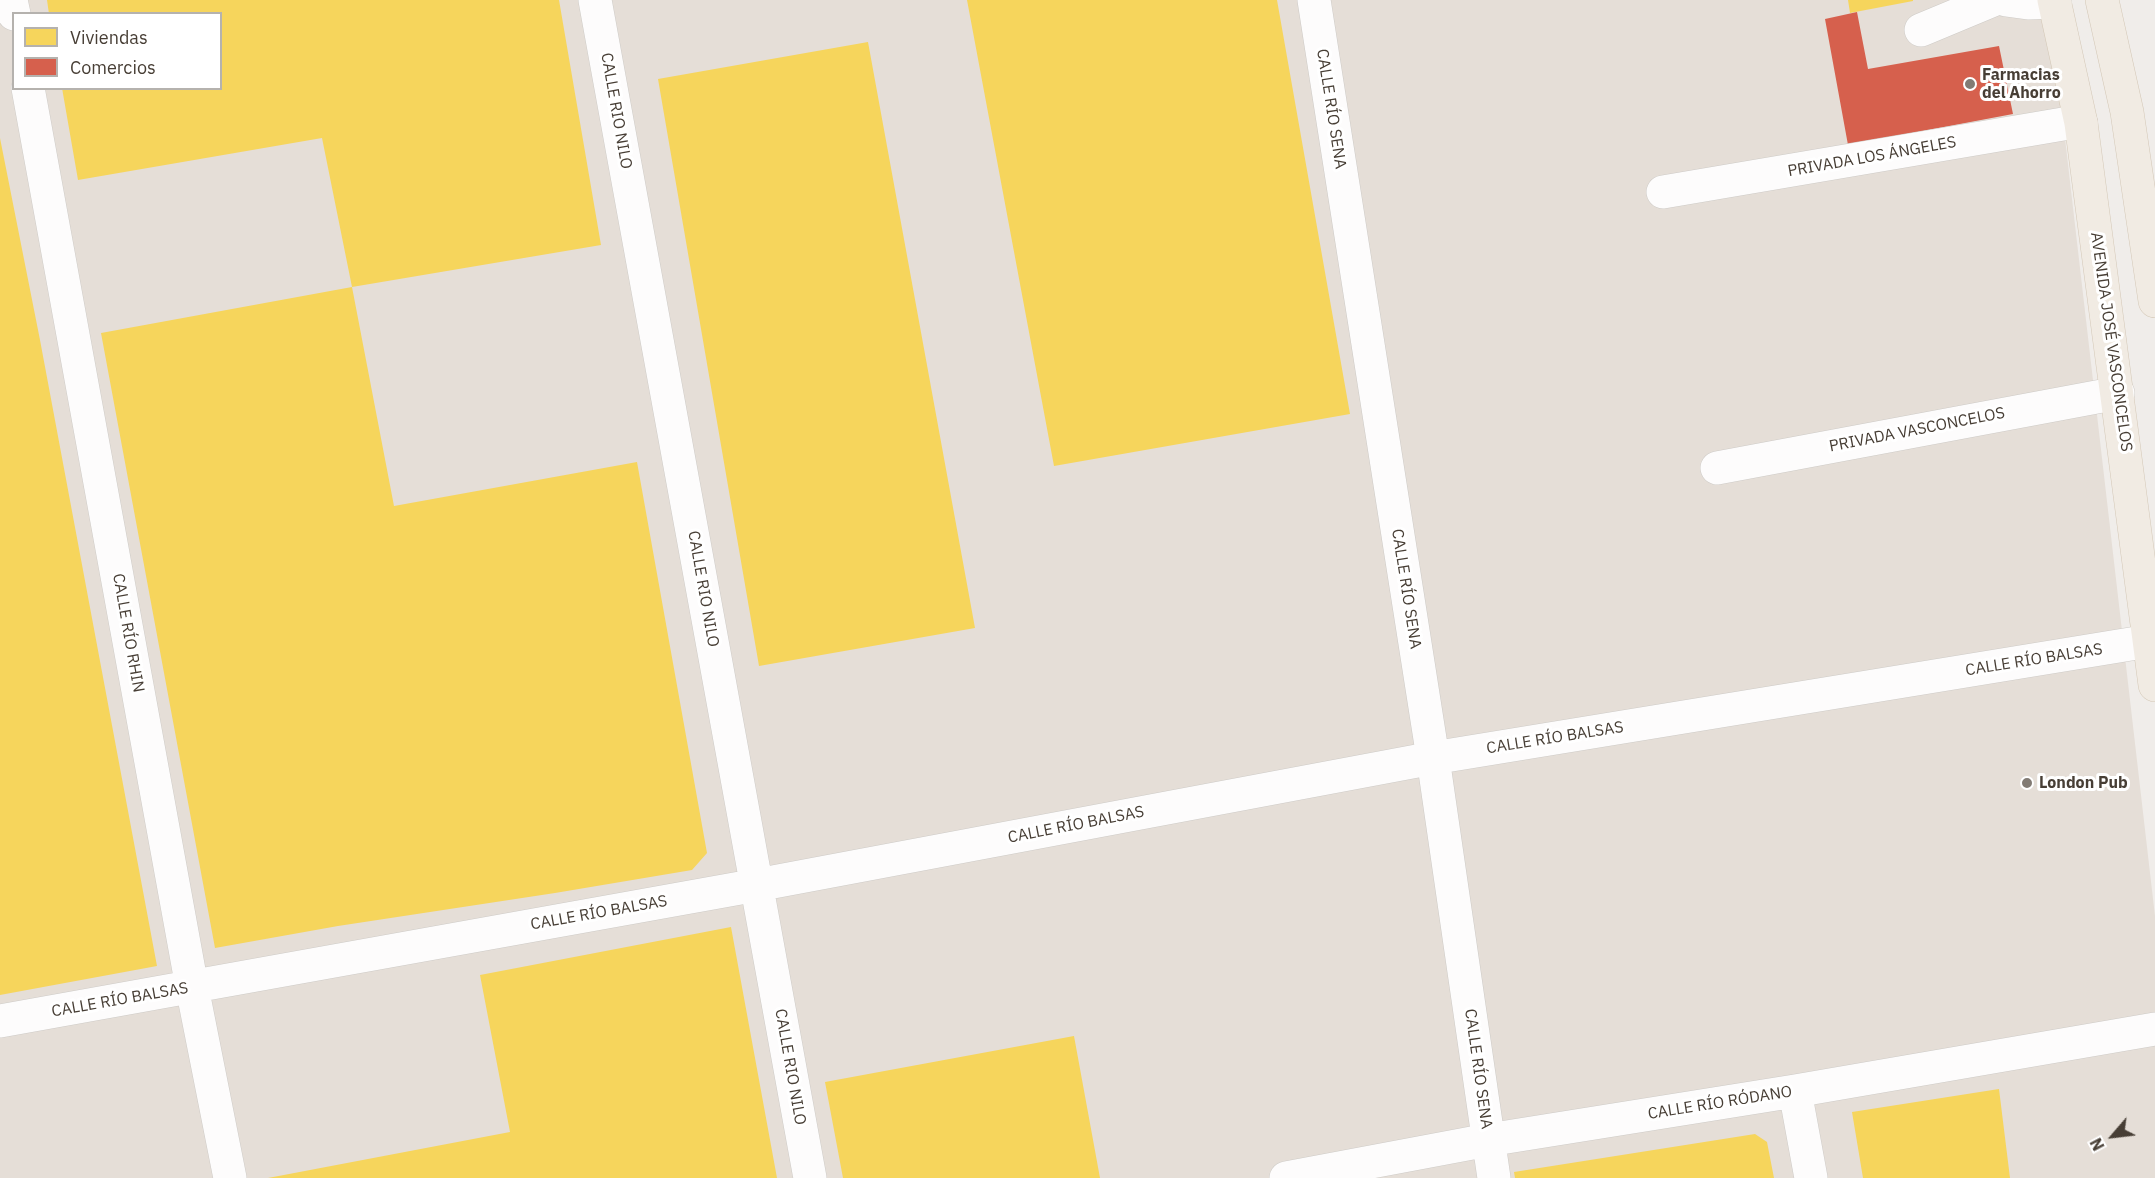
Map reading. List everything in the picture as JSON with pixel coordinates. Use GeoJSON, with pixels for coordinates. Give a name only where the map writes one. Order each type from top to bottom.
{"type":"FeatureCollection","features":[{"type":"Feature","properties":{"kind":"main road"},"geometry":{"type":"LineString","coordinates":[[2102,0],[2127,112],[2152,266],[2155,301]]}},
{"type":"Feature","properties":{"kind":"main road","name":"AVENIDA JOSÉ VASCONCELOS"},"geometry":{"type":"LineString","coordinates":[[2055,1],[2081,123],[2152,641],[2155,685]]}},
{"type":"Feature","properties":{"kind":"main road"},"geometry":{"type":"LineString","coordinates":[[2081,123],[2099,150],[2128,236],[2152,266]]}},
{"type":"Feature","properties":{"kind":"street","name":"CALLE RIO NILO"},"geometry":{"type":"LineString","coordinates":[[595,0],[810,1178]]}},
{"type":"Feature","properties":{"kind":"street","name":"CALLE RÍO SENA"},"geometry":{"type":"LineString","coordinates":[[1314,0],[1433,758],[1494,1178]]}},
{"type":"Feature","properties":{"kind":"street"},"geometry":{"type":"LineString","coordinates":[[1921,30],[1993,0]]}},
{"type":"Feature","properties":{"kind":"street"},"geometry":{"type":"LineString","coordinates":[[2006,0],[2028,3],[2055,1]]}},
{"type":"Feature","properties":{"kind":"street","name":"CALLE RÍO RHIN"},"geometry":{"type":"LineString","coordinates":[[28,90],[192,987],[230,1178]]}},
{"type":"Feature","properties":{"kind":"street","name":"PRIVADA LOS ÁNGELES"},"geometry":{"type":"LineString","coordinates":[[1663,192],[2069,123],[2081,123]]}},
{"type":"Feature","properties":{"kind":"street","name":"PRIVADA VASCONCELOS"},"geometry":{"type":"LineString","coordinates":[[1717,468],[2118,393]]}},
{"type":"Feature","properties":{"kind":"street","name":"CALLE RÍO BALSAS"},"geometry":{"type":"LineString","coordinates":[[0,1021],[757,885],[1433,758],[2152,641]]}},
{"type":"Feature","properties":{"kind":"street","name":"CALLE RÍO RÓDANO"},"geometry":{"type":"LineString","coordinates":[[1286,1178],[1488,1140],[1795,1091],[2155,1029]]}},
{"type":"Feature","properties":{"kind":"street"},"geometry":{"type":"LineString","coordinates":[[1795,1091],[1812,1178]]}},
{"type":"Feature","properties":{"kind":"shaded area"},"geometry":{"type":"Polygon","coordinates":[[[0,0],[2052,0],[2058,78],[2155,916],[2155,1178],[0,1178],[0,0]]]}},
{"type":"Feature","properties":{"kind":"building: Viviendas"},"geometry":{"type":"Polygon","coordinates":[[[47,0],[559,0],[601,245],[352,287],[322,138],[78,180],[62,90],[222,90],[222,12],[49,12],[47,0]]]}},
{"type":"Feature","properties":{"kind":"building: Viviendas"},"geometry":{"type":"Polygon","coordinates":[[[967,0],[1277,0],[1350,414],[1054,466],[967,0]]]}},
{"type":"Feature","properties":{"kind":"building: Viviendas"},"geometry":{"type":"Polygon","coordinates":[[[1848,0],[1913,0],[1913,1],[1850,13],[1848,0]]]}},
{"type":"Feature","properties":{"kind":"building: Viviendas"},"geometry":{"type":"Polygon","coordinates":[[[868,42],[975,628],[759,666],[658,79],[868,42]]]}},
{"type":"Feature","properties":{"kind":"building: Viviendas"},"geometry":{"type":"Polygon","coordinates":[[[0,138],[157,966],[0,995],[0,138]]]}},
{"type":"Feature","properties":{"kind":"building: Viviendas"},"geometry":{"type":"Polygon","coordinates":[[[352,287],[394,506],[637,462],[707,853],[692,870],[338,926],[215,948],[101,333],[352,287]]]}},
{"type":"Feature","properties":{"kind":"building: Viviendas"},"geometry":{"type":"Polygon","coordinates":[[[731,927],[777,1178],[268,1178],[510,1132],[480,975],[731,927]]]}},
{"type":"Feature","properties":{"kind":"building: Viviendas"},"geometry":{"type":"Polygon","coordinates":[[[1074,1036],[1100,1178],[843,1178],[825,1082],[1074,1036]]]}},
{"type":"Feature","properties":{"kind":"building: Viviendas"},"geometry":{"type":"Polygon","coordinates":[[[1999,1089],[2010,1178],[1863,1178],[1852,1112],[1999,1089]]]}},
{"type":"Feature","properties":{"kind":"building: Viviendas"},"geometry":{"type":"Polygon","coordinates":[[[1755,1134],[1767,1142],[1774,1178],[1515,1178],[1514,1172],[1755,1134]]]}},
{"type":"Feature","properties":{"kind":"building: Comercios"},"geometry":{"type":"Polygon","coordinates":[[[1857,12],[1868,69],[1999,46],[2013,114],[1848,145],[1825,19],[1857,12]]]}},
{"type":"Feature","properties":{"kind":"place","name":"Farmacias del Ahorro"},"geometry":{"type":"Point","coordinates":[1970,84]}},
{"type":"Feature","properties":{"kind":"place","name":"London Pub"},"geometry":{"type":"Point","coordinates":[2027,783]}}]}
